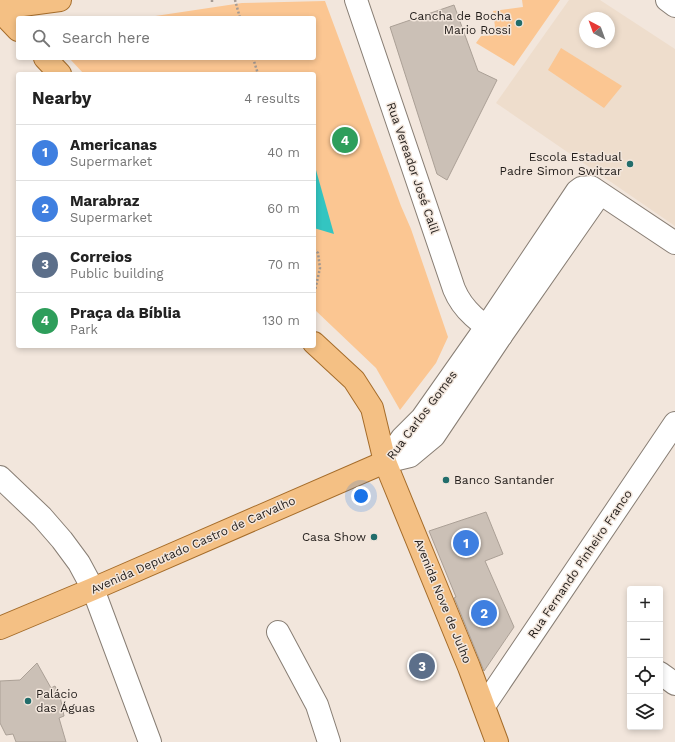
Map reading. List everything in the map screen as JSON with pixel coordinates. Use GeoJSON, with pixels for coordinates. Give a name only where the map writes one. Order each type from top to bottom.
{"type":"FeatureCollection","features":[{"type":"Feature","properties":{"kind":"main road"},"geometry":{"type":"LineString","coordinates":[[0,9],[60,0]]}},
{"type":"Feature","properties":{"kind":"main road"},"geometry":{"type":"LineString","coordinates":[[0,9],[16,28]]}},
{"type":"Feature","properties":{"kind":"main road"},"geometry":{"type":"LineString","coordinates":[[47,60],[58,72]]}},
{"type":"Feature","properties":{"kind":"main road","name":"Avenida Nove de Julho"},"geometry":{"type":"LineString","coordinates":[[316,344],[354,380],[372,408],[385,462],[409,517],[497,742]]}},
{"type":"Feature","properties":{"kind":"main road","name":"Avenida Deputado Castro de Carvalho"},"geometry":{"type":"LineString","coordinates":[[0,628],[385,462]]}},
{"type":"Feature","properties":{"kind":"street","name":"Rua Vereador José Calil"},"geometry":{"type":"LineString","coordinates":[[356,0],[458,299],[468,312],[493,331]]}},
{"type":"Feature","properties":{"kind":"street"},"geometry":{"type":"LineString","coordinates":[[667,0],[675,6]]}},
{"type":"Feature","properties":{"kind":"street","name":"Rua Carlos Gomes"},"geometry":{"type":"LineString","coordinates":[[385,462],[410,456],[434,436],[493,331],[577,191],[582,188],[596,191],[675,243]]}},
{"type":"Feature","properties":{"kind":"street","name":"Rua Fernando Pinheiro Franco"},"geometry":{"type":"LineString","coordinates":[[484,706],[675,423]]}},
{"type":"Feature","properties":{"kind":"street"},"geometry":{"type":"LineString","coordinates":[[0,476],[42,517],[79,563],[93,589],[150,742]]}},
{"type":"Feature","properties":{"kind":"street"},"geometry":{"type":"LineString","coordinates":[[278,632],[317,705],[329,742]]}},
{"type":"Feature","properties":{"kind":"street"},"geometry":{"type":"LineString","coordinates":[[663,676],[675,684]]}},
{"type":"Feature","properties":{"kind":"path"},"geometry":{"type":"LineString","coordinates":[[235,0],[239,16]]}},
{"type":"Feature","properties":{"kind":"path"},"geometry":{"type":"LineString","coordinates":[[254,60],[257,72]]}},
{"type":"Feature","properties":{"kind":"path"},"geometry":{"type":"LineString","coordinates":[[316,251],[318,253],[320,268],[316,286]]}},
{"type":"Feature","properties":{"kind":"shaded area","name":"Cancha de Bocha Mario Rossi"},"geometry":{"type":"Polygon","coordinates":[[[522,0],[560,0],[514,66],[476,43],[481,36],[496,35],[493,11],[523,7],[522,0]]]}},
{"type":"Feature","properties":{"kind":"shaded area","name":"Escola Estadual Padre Simon Switzar"},"geometry":{"type":"Polygon","coordinates":[[[569,0],[600,0],[675,49],[675,226],[496,103],[569,0]]]}},
{"type":"Feature","properties":{"kind":"shaded area"},"geometry":{"type":"Polygon","coordinates":[[[325,1],[401,206],[411,229],[448,337],[436,363],[400,410],[376,368],[316,311],[316,72],[82,72],[71,60],[316,60],[316,16],[155,16],[242,3],[325,1]]]}},
{"type":"Feature","properties":{"kind":"shaded area"},"geometry":{"type":"Polygon","coordinates":[[[561,48],[622,86],[604,108],[548,70],[561,48]]]}},
{"type":"Feature","properties":{"kind":"water"},"geometry":{"type":"Polygon","coordinates":[[[316,170],[334,234],[316,229],[316,170]]]}},
{"type":"Feature","properties":{"kind":"building"},"geometry":{"type":"Polygon","coordinates":[[[454,5],[478,71],[497,80],[447,180],[437,174],[390,27],[454,5]]]}},
{"type":"Feature","properties":{"kind":"building"},"geometry":{"type":"Polygon","coordinates":[[[486,512],[503,554],[485,561],[514,627],[484,671],[454,598],[456,597],[429,531],[486,512]]]}},
{"type":"Feature","properties":{"kind":"building","name":"Palácio das Águas"},"geometry":{"type":"Polygon","coordinates":[[[37,663],[51,688],[55,686],[60,696],[64,716],[59,718],[66,742],[16,742],[13,734],[6,735],[0,723],[0,681],[20,680],[37,663]]]}},
{"type":"Feature","properties":{"kind":"place","name":"Cancha de Bocha Mario Rossi"},"geometry":{"type":"Point","coordinates":[519,23]}},
{"type":"Feature","properties":{"kind":"place","name":"Praça da Bíblia"},"geometry":{"type":"Point","coordinates":[345,140]}},
{"type":"Feature","properties":{"kind":"place","name":"Escola Estadual Padre Simon Switzar"},"geometry":{"type":"Point","coordinates":[630,164]}},
{"type":"Feature","properties":{"kind":"place","name":"Banco Santander"},"geometry":{"type":"Point","coordinates":[446,480]}},
{"type":"Feature","properties":{"kind":"place","name":"Casa Show"},"geometry":{"type":"Point","coordinates":[374,537]}},
{"type":"Feature","properties":{"kind":"place","name":"Americanas"},"geometry":{"type":"Point","coordinates":[466,543]}},
{"type":"Feature","properties":{"kind":"place","name":"Marabraz"},"geometry":{"type":"Point","coordinates":[484,613]}},
{"type":"Feature","properties":{"kind":"place","name":"Correios"},"geometry":{"type":"Point","coordinates":[422,666]}},
{"type":"Feature","properties":{"kind":"place","name":"Palácio das Águas"},"geometry":{"type":"Point","coordinates":[28,701]}}]}
